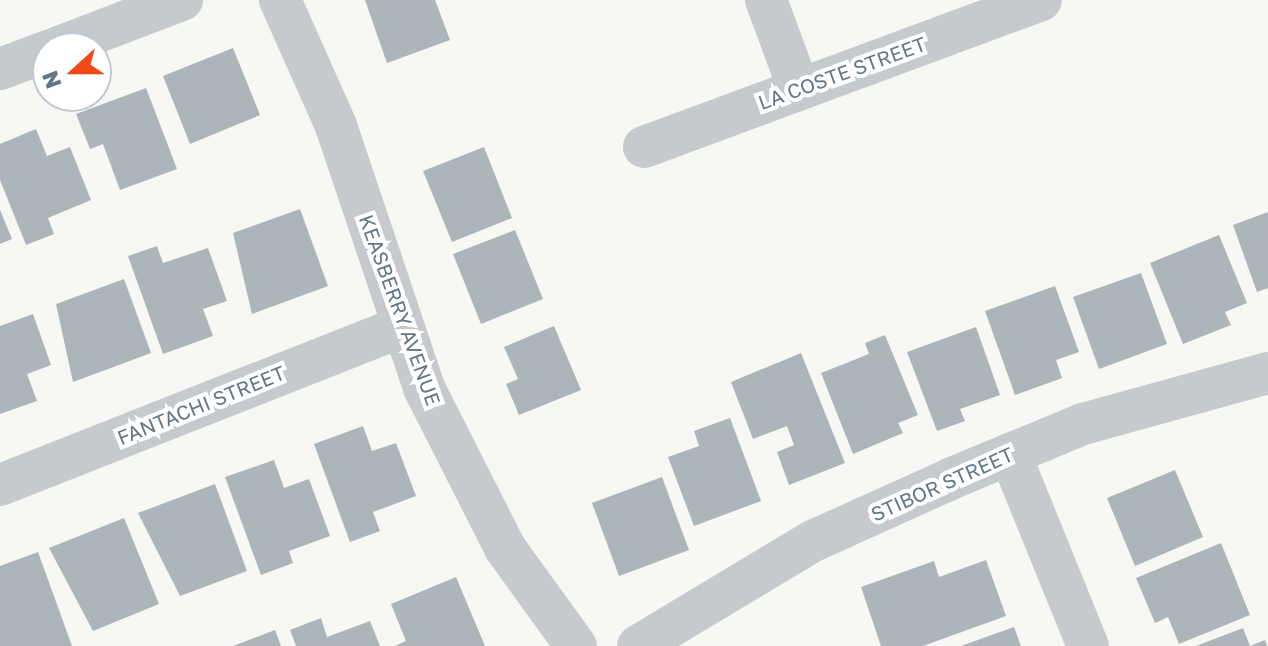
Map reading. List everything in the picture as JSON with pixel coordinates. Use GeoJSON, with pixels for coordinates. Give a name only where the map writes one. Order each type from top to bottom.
{"type":"FeatureCollection","features":[{"type":"Feature","properties":{"kind":"street"},"geometry":{"type":"LineString","coordinates":[[98,32],[182,0]]}},
{"type":"Feature","properties":{"kind":"street","name":"KEASBERRY AVENUE"},"geometry":{"type":"LineString","coordinates":[[280,0],[336,126],[424,388],[505,548],[576,646]]}},
{"type":"Feature","properties":{"kind":"street"},"geometry":{"type":"LineString","coordinates":[[766,0],[799,89]]}},
{"type":"Feature","properties":{"kind":"street","name":"LA COSTE STREET"},"geometry":{"type":"LineString","coordinates":[[644,147],[1041,0]]}},
{"type":"Feature","properties":{"kind":"street"},"geometry":{"type":"LineString","coordinates":[[0,69],[32,57]]}},
{"type":"Feature","properties":{"kind":"street","name":"FANTACHI STREET"},"geometry":{"type":"LineString","coordinates":[[0,485],[403,326]]}},
{"type":"Feature","properties":{"kind":"street","name":"STIBOR STREET"},"geometry":{"type":"LineString","coordinates":[[638,646],[813,541],[1010,454],[1083,424],[1268,373]]}},
{"type":"Feature","properties":{"kind":"street"},"geometry":{"type":"LineString","coordinates":[[1010,454],[1088,646]]}},
{"type":"Feature","properties":{"kind":"building"},"geometry":{"type":"Polygon","coordinates":[[[365,0],[435,0],[450,40],[387,63],[365,0]]]}},
{"type":"Feature","properties":{"kind":"building"},"geometry":{"type":"Polygon","coordinates":[[[233,48],[260,115],[190,144],[163,76],[233,48]]]}},
{"type":"Feature","properties":{"kind":"building"},"geometry":{"type":"Polygon","coordinates":[[[146,88],[177,169],[120,190],[103,144],[90,149],[76,114],[112,112],[112,101],[146,88]]]}},
{"type":"Feature","properties":{"kind":"building"},"geometry":{"type":"Polygon","coordinates":[[[36,129],[47,156],[70,147],[91,200],[48,218],[54,234],[26,245],[0,180],[0,144],[36,129]]]}},
{"type":"Feature","properties":{"kind":"building"},"geometry":{"type":"Polygon","coordinates":[[[484,147],[512,218],[452,242],[423,171],[484,147]]]}},
{"type":"Feature","properties":{"kind":"building"},"geometry":{"type":"Polygon","coordinates":[[[300,209],[328,286],[252,314],[233,233],[300,209]]]}},
{"type":"Feature","properties":{"kind":"building"},"geometry":{"type":"Polygon","coordinates":[[[0,210],[12,239],[0,244],[0,210]]]}},
{"type":"Feature","properties":{"kind":"building"},"geometry":{"type":"Polygon","coordinates":[[[1268,212],[1268,288],[1257,292],[1233,225],[1268,212]]]}},
{"type":"Feature","properties":{"kind":"building"},"geometry":{"type":"Polygon","coordinates":[[[515,230],[543,299],[481,324],[453,254],[515,230]]]}},
{"type":"Feature","properties":{"kind":"building"},"geometry":{"type":"Polygon","coordinates":[[[1219,235],[1247,303],[1225,312],[1231,325],[1183,344],[1150,263],[1219,235]]]}},
{"type":"Feature","properties":{"kind":"building"},"geometry":{"type":"Polygon","coordinates":[[[157,246],[163,263],[208,248],[227,301],[203,309],[213,336],[163,354],[128,256],[157,246]]]}},
{"type":"Feature","properties":{"kind":"building"},"geometry":{"type":"Polygon","coordinates":[[[1141,273],[1167,344],[1099,369],[1073,297],[1141,273]]]}},
{"type":"Feature","properties":{"kind":"building"},"geometry":{"type":"Polygon","coordinates":[[[124,279],[151,353],[73,382],[56,304],[124,279]]]}},
{"type":"Feature","properties":{"kind":"building"},"geometry":{"type":"Polygon","coordinates":[[[1055,286],[1079,352],[1056,360],[1062,378],[1015,395],[985,311],[1055,286]]]}},
{"type":"Feature","properties":{"kind":"building"},"geometry":{"type":"Polygon","coordinates":[[[33,314],[51,365],[27,374],[37,401],[0,414],[0,326],[33,314]]]}},
{"type":"Feature","properties":{"kind":"building"},"geometry":{"type":"Polygon","coordinates":[[[554,326],[581,390],[519,415],[506,384],[518,379],[504,347],[554,326]]]}},
{"type":"Feature","properties":{"kind":"building"},"geometry":{"type":"Polygon","coordinates":[[[976,327],[1000,395],[960,409],[965,421],[937,431],[907,352],[976,327]]]}},
{"type":"Feature","properties":{"kind":"building"},"geometry":{"type":"Polygon","coordinates":[[[885,335],[918,415],[898,423],[903,433],[853,454],[821,373],[869,354],[865,343],[885,335]]]}},
{"type":"Feature","properties":{"kind":"building"},"geometry":{"type":"Polygon","coordinates":[[[801,353],[845,463],[789,485],[777,452],[794,445],[787,426],[753,439],[731,382],[801,353]]]}},
{"type":"Feature","properties":{"kind":"building"},"geometry":{"type":"Polygon","coordinates":[[[730,418],[761,501],[694,526],[668,457],[699,446],[694,431],[730,418]]]}},
{"type":"Feature","properties":{"kind":"building"},"geometry":{"type":"Polygon","coordinates":[[[363,426],[372,451],[396,443],[416,496],[373,512],[380,531],[350,542],[314,444],[363,426]]]}},
{"type":"Feature","properties":{"kind":"building"},"geometry":{"type":"Polygon","coordinates":[[[274,460],[284,488],[309,479],[330,536],[289,551],[293,563],[261,575],[225,477],[274,460]]]}},
{"type":"Feature","properties":{"kind":"building"},"geometry":{"type":"Polygon","coordinates":[[[1175,470],[1203,537],[1135,566],[1107,498],[1175,470]]]}},
{"type":"Feature","properties":{"kind":"building"},"geometry":{"type":"Polygon","coordinates":[[[662,477],[689,550],[619,576],[592,503],[662,477]]]}},
{"type":"Feature","properties":{"kind":"building"},"geometry":{"type":"Polygon","coordinates":[[[215,484],[247,571],[180,596],[138,513],[215,484]]]}},
{"type":"Feature","properties":{"kind":"building"},"geometry":{"type":"Polygon","coordinates":[[[124,518],[159,604],[93,631],[49,548],[124,518]]]}},
{"type":"Feature","properties":{"kind":"building"},"geometry":{"type":"Polygon","coordinates":[[[1221,543],[1250,615],[1179,644],[1168,617],[1155,623],[1136,578],[1221,543]]]}},
{"type":"Feature","properties":{"kind":"building"},"geometry":{"type":"Polygon","coordinates":[[[38,552],[72,646],[0,646],[0,566],[38,552]]]}},
{"type":"Feature","properties":{"kind":"building"},"geometry":{"type":"Polygon","coordinates":[[[986,560],[1006,616],[923,646],[881,646],[861,587],[934,561],[939,577],[986,560]]]}},
{"type":"Feature","properties":{"kind":"building"},"geometry":{"type":"Polygon","coordinates":[[[456,577],[485,646],[395,646],[406,641],[391,604],[456,577]]]}},
{"type":"Feature","properties":{"kind":"building"},"geometry":{"type":"Polygon","coordinates":[[[321,618],[327,637],[370,621],[380,646],[296,646],[290,630],[321,618]]]}},
{"type":"Feature","properties":{"kind":"building"},"geometry":{"type":"Polygon","coordinates":[[[1014,627],[1021,646],[961,646],[1014,627]]]}},
{"type":"Feature","properties":{"kind":"building"},"geometry":{"type":"Polygon","coordinates":[[[1243,628],[1250,646],[1196,646],[1243,628]]]}},
{"type":"Feature","properties":{"kind":"building"},"geometry":{"type":"Polygon","coordinates":[[[275,630],[281,646],[233,646],[275,630]]]}},
{"type":"Feature","properties":{"kind":"building"},"geometry":{"type":"Polygon","coordinates":[[[1265,640],[1267,646],[1250,646],[1265,640]]]}}]}
